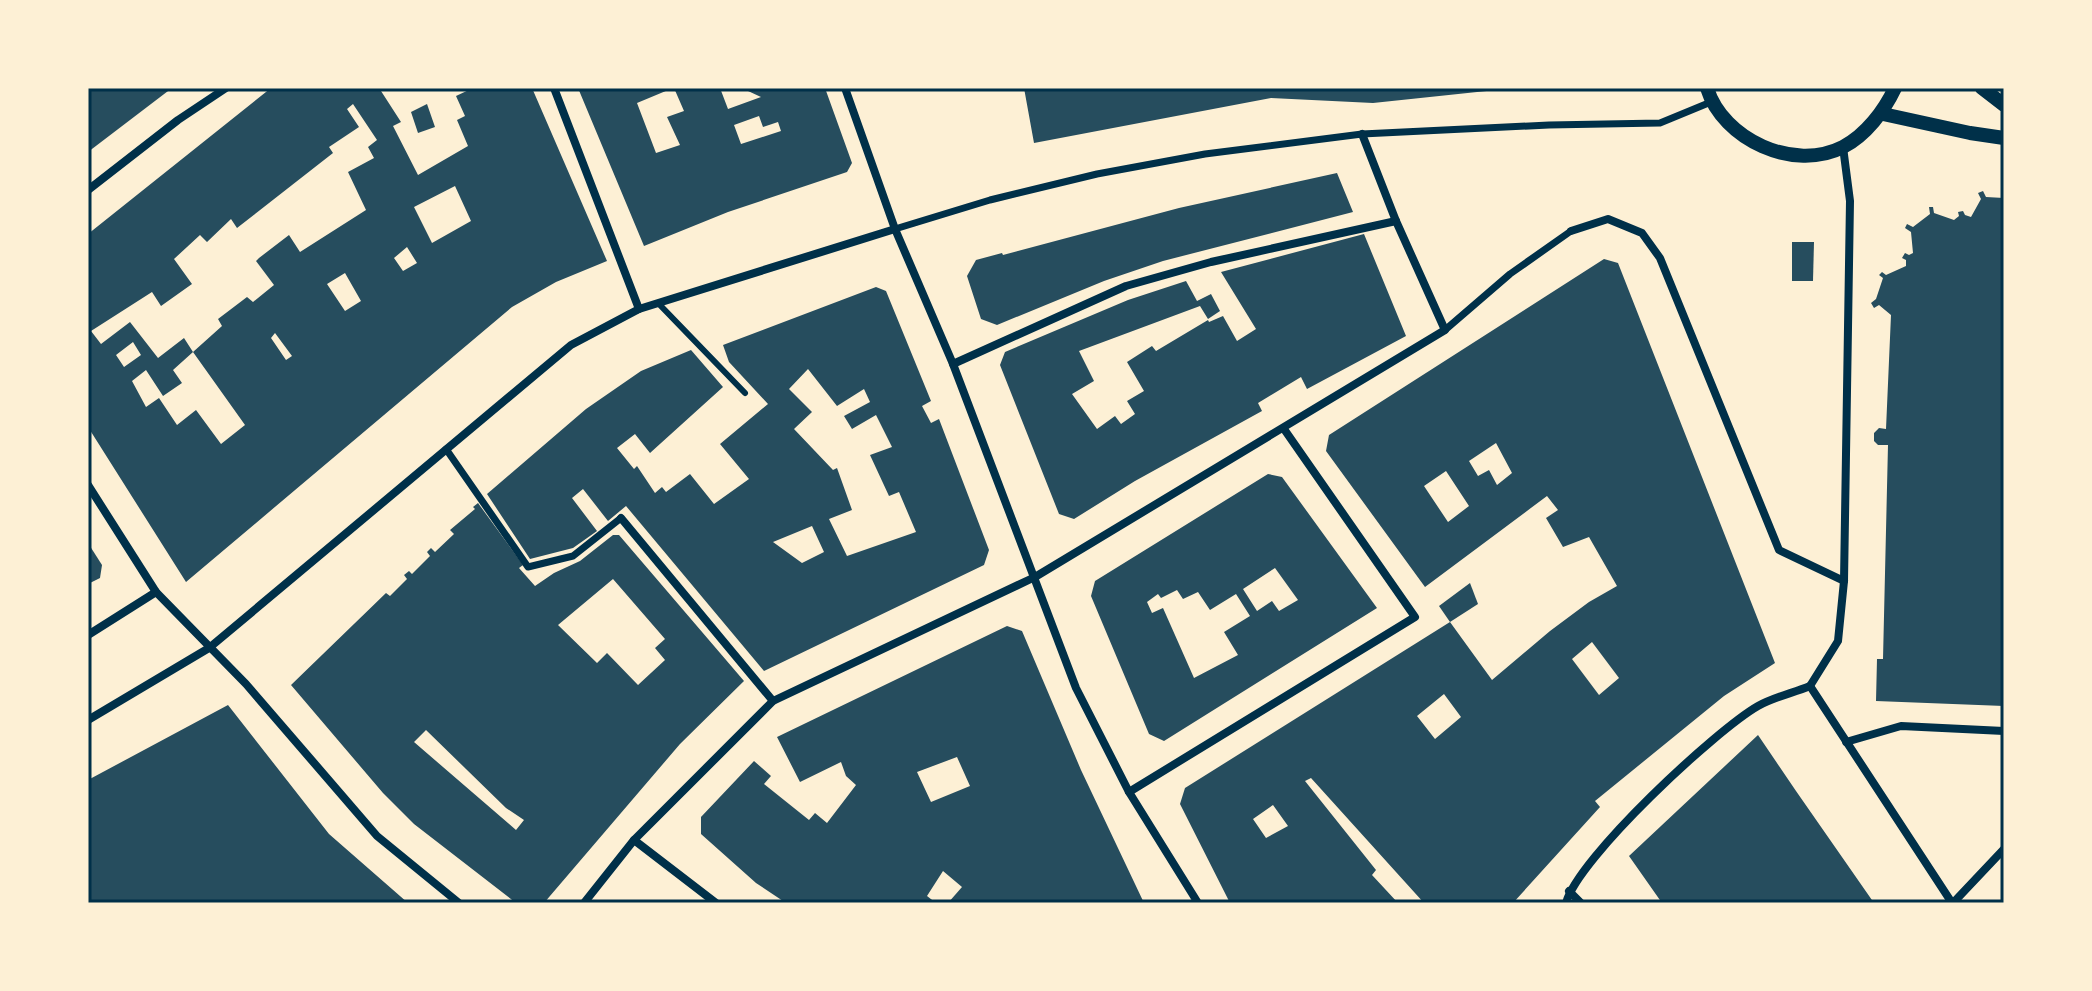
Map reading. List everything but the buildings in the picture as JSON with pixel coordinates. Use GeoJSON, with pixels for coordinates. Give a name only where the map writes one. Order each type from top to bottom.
{"type":"FeatureCollection","features":[{"type":"Feature","properties":{"kind":"street"},"geometry":{"type":"LineString","coordinates":[[88,190],[178,120],[226,88]]}},
{"type":"Feature","properties":{"kind":"street"},"geometry":{"type":"LineString","coordinates":[[554,88],[639,309]]}},
{"type":"Feature","properties":{"kind":"street"},"geometry":{"type":"LineString","coordinates":[[845,88],[895,229],[953,364],[1076,688],[1129,792],[1198,903]]}},
{"type":"Feature","properties":{"kind":"street"},"geometry":{"type":"LineString","coordinates":[[88,720],[209,648],[571,345],[639,309],[990,200],[1097,174],[1205,154],[1362,134],[1660,123],[1709,95],[1746,139],[1777,153],[1811,156],[1843,147],[1883,114],[1895,88]]}},
{"type":"Feature","properties":{"kind":"street"},"geometry":{"type":"LineString","coordinates":[[1982,88],[2004,105]]}},
{"type":"Feature","properties":{"kind":"street"},"geometry":{"type":"LineString","coordinates":[[1883,114],[2004,138]]}},
{"type":"Feature","properties":{"kind":"street"},"geometry":{"type":"LineString","coordinates":[[1362,134],[1396,221],[1445,330]]}},
{"type":"Feature","properties":{"kind":"street"},"geometry":{"type":"LineString","coordinates":[[1566,903],[1569,891],[1628,820],[1723,730],[1760,705],[1810,686],[1838,641],[1844,581],[1850,201],[1843,147]]}},
{"type":"Feature","properties":{"kind":"street"},"geometry":{"type":"LineString","coordinates":[[584,903],[634,840],[773,701],[1035,577],[1445,330],[1510,274],[1571,231],[1608,219],[1642,233],[1660,258],[1779,550],[1844,581]]}},
{"type":"Feature","properties":{"kind":"street"},"geometry":{"type":"LineString","coordinates":[[953,364],[1126,286],[1211,262],[1396,221]]}},
{"type":"Feature","properties":{"kind":"street"},"geometry":{"type":"LineString","coordinates":[[1129,792],[1415,617],[1284,429]]}},
{"type":"Feature","properties":{"kind":"street"},"geometry":{"type":"LineString","coordinates":[[446,449],[528,567],[573,556],[621,518],[773,701]]}},
{"type":"Feature","properties":{"kind":"street"},"geometry":{"type":"LineString","coordinates":[[88,485],[156,592],[246,684],[377,836],[459,903]]}},
{"type":"Feature","properties":{"kind":"street"},"geometry":{"type":"LineString","coordinates":[[88,635],[156,592]]}},
{"type":"Feature","properties":{"kind":"street"},"geometry":{"type":"LineString","coordinates":[[1810,686],[1952,903],[2004,849]]}},
{"type":"Feature","properties":{"kind":"street"},"geometry":{"type":"LineString","coordinates":[[1846,742],[1901,726],[2004,731]]}},
{"type":"Feature","properties":{"kind":"street"},"geometry":{"type":"LineString","coordinates":[[634,840],[716,903]]}},
{"type":"Feature","properties":{"kind":"street"},"geometry":{"type":"LineString","coordinates":[[1569,891],[1581,903]]}},
{"type":"Feature","properties":{"kind":"lane"},"geometry":{"type":"LineString","coordinates":[[658,303],[745,393]]}}]}
